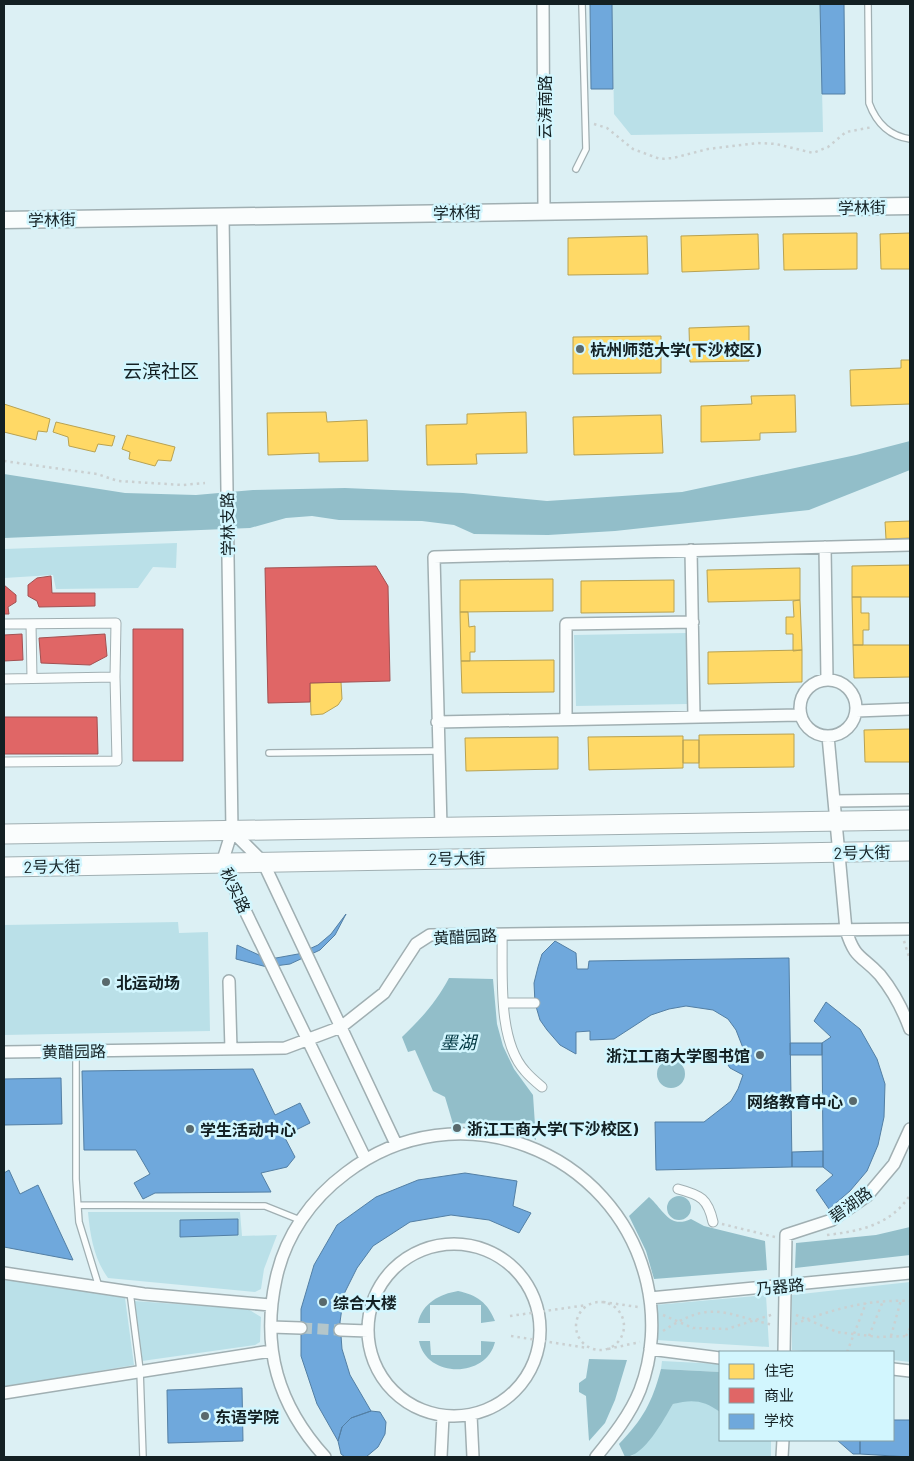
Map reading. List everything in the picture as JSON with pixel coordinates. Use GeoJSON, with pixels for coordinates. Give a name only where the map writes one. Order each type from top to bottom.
{"type":"FeatureCollection","features":[{"type":"Feature","properties":{"kind":"main road","name":"学林街"},"geometry":{"type":"LineString","coordinates":[[4,220],[544,210],[910,206]]}},
{"type":"Feature","properties":{"kind":"main road","name":"2号大街"},"geometry":{"type":"LineString","coordinates":[[4,834],[910,820]]}},
{"type":"Feature","properties":{"kind":"main road","name":"2号大街"},"geometry":{"type":"LineString","coordinates":[[4,867],[910,851]]}},
{"type":"Feature","properties":{"kind":"street","name":"云涛南路"},"geometry":{"type":"LineString","coordinates":[[543,4],[544,210]]}},
{"type":"Feature","properties":{"kind":"street","name":"学林支路"},"geometry":{"type":"LineString","coordinates":[[223,216],[232,831]]}},
{"type":"Feature","properties":{"kind":"street"},"geometry":{"type":"LineString","coordinates":[[441,827],[434,557],[910,545]]}},
{"type":"Feature","properties":{"kind":"street"},"geometry":{"type":"LineString","coordinates":[[825,547],[828,680]]}},
{"type":"Feature","properties":{"kind":"street"},"geometry":{"type":"LineString","coordinates":[[691,550],[694,717]]}},
{"type":"Feature","properties":{"kind":"street"},"geometry":{"type":"LineString","coordinates":[[566,719],[566,624],[692,622]]}},
{"type":"Feature","properties":{"kind":"street"},"geometry":{"type":"LineString","coordinates":[[4,624],[116,623],[117,761],[4,762]]}},
{"type":"Feature","properties":{"kind":"street"},"geometry":{"type":"LineString","coordinates":[[30,624],[32,678]]}},
{"type":"Feature","properties":{"kind":"street"},"geometry":{"type":"LineString","coordinates":[[4,679],[116,677]]}},
{"type":"Feature","properties":{"kind":"street"},"geometry":{"type":"LineString","coordinates":[[828,680],[841,683],[848,689],[854,696],[856,710],[852,723],[846,730],[828,736],[811,730],[800,715],[800,706],[807,689],[814,683],[828,680]]}},
{"type":"Feature","properties":{"kind":"street"},"geometry":{"type":"LineString","coordinates":[[856,710],[910,709]]}},
{"type":"Feature","properties":{"kind":"street"},"geometry":{"type":"LineString","coordinates":[[437,722],[800,715]]}},
{"type":"Feature","properties":{"kind":"street"},"geometry":{"type":"LineString","coordinates":[[828,736],[838,821],[846,930],[852,951],[880,976],[900,1006],[910,1030]]}},
{"type":"Feature","properties":{"kind":"street"},"geometry":{"type":"LineString","coordinates":[[836,801],[910,800]]}},
{"type":"Feature","properties":{"kind":"street","name":"秋实路"},"geometry":{"type":"LineString","coordinates":[[365,1158],[222,863],[232,831],[263,862],[396,1144]]}},
{"type":"Feature","properties":{"kind":"street","name":"黄醋园路"},"geometry":{"type":"LineString","coordinates":[[4,1052],[285,1048],[341,1027],[384,993],[416,944],[430,935],[906,929]]}},
{"type":"Feature","properties":{"kind":"street"},"geometry":{"type":"LineString","coordinates":[[502,934],[504,1003],[507,1031],[513,1050],[524,1070],[542,1087]]}},
{"type":"Feature","properties":{"kind":"street"},"geometry":{"type":"LineString","coordinates":[[229,981],[231,1049]]}},
{"type":"Feature","properties":{"kind":"street"},"geometry":{"type":"LineString","coordinates":[[504,1003],[535,1003]]}},
{"type":"Feature","properties":{"kind":"street","name":"碧湖路"},"geometry":{"type":"LineString","coordinates":[[784,1351],[786,1235],[832,1220],[867,1196],[894,1164],[910,1129]]}},
{"type":"Feature","properties":{"kind":"street"},"geometry":{"type":"LineString","coordinates":[[325,1457],[310,1440],[292,1413],[279,1383],[271,1351],[270,1305],[280,1261],[300,1220],[329,1186],[365,1158],[396,1144],[437,1134],[480,1134],[522,1143],[560,1160],[594,1186],[621,1219],[640,1257],[650,1298],[651,1344],[640,1389],[621,1426],[596,1457]]}},
{"type":"Feature","properties":{"kind":"street"},"geometry":{"type":"LineString","coordinates":[[678,1189],[697,1194],[710,1206],[713,1222]]}},
{"type":"Feature","properties":{"kind":"street"},"geometry":{"type":"LineString","coordinates":[[464,1244],[491,1252],[502,1259],[513,1267],[530,1288],[539,1314],[540,1341],[533,1367],[518,1389],[496,1406],[471,1416],[443,1416],[417,1409],[394,1394],[378,1372],[368,1347],[368,1331],[367,1320],[375,1294],[390,1271],[412,1254],[437,1245],[464,1244]]}},
{"type":"Feature","properties":{"kind":"street"},"geometry":{"type":"LineString","coordinates":[[4,1273],[130,1292],[270,1305]]}},
{"type":"Feature","properties":{"kind":"street","name":"乃器路"},"geometry":{"type":"LineString","coordinates":[[650,1298],[910,1273]]}},
{"type":"Feature","properties":{"kind":"street"},"geometry":{"type":"LineString","coordinates":[[271,1327],[301,1328]]}},
{"type":"Feature","properties":{"kind":"street"},"geometry":{"type":"LineString","coordinates":[[340,1330],[368,1331]]}},
{"type":"Feature","properties":{"kind":"street"},"geometry":{"type":"LineString","coordinates":[[651,1344],[719,1358]]}},
{"type":"Feature","properties":{"kind":"street"},"geometry":{"type":"LineString","coordinates":[[4,1393],[140,1370],[271,1351]]}},
{"type":"Feature","properties":{"kind":"street"},"geometry":{"type":"LineString","coordinates":[[894,1369],[910,1371]]}},
{"type":"Feature","properties":{"kind":"street"},"geometry":{"type":"LineString","coordinates":[[441,1457],[443,1416]]}},
{"type":"Feature","properties":{"kind":"street"},"geometry":{"type":"LineString","coordinates":[[471,1416],[473,1457]]}},
{"type":"Feature","properties":{"kind":"street"},"geometry":{"type":"LineString","coordinates":[[782,1457],[783,1441]]}},
{"type":"Feature","properties":{"kind":"lane"},"geometry":{"type":"LineString","coordinates":[[576,169],[586,149],[582,4]]}},
{"type":"Feature","properties":{"kind":"lane"},"geometry":{"type":"LineString","coordinates":[[868,4],[868,103],[874,118],[882,126],[888,131],[910,139]]}},
{"type":"Feature","properties":{"kind":"lane"},"geometry":{"type":"LineString","coordinates":[[269,753],[438,751]]}},
{"type":"Feature","properties":{"kind":"lane"},"geometry":{"type":"LineString","coordinates":[[76,1051],[79,1222],[99,1287]]}},
{"type":"Feature","properties":{"kind":"lane"},"geometry":{"type":"LineString","coordinates":[[78,1204],[265,1206],[300,1220]]}},
{"type":"Feature","properties":{"kind":"lane"},"geometry":{"type":"LineString","coordinates":[[130,1292],[140,1370],[143,1457]]}},
{"type":"Feature","properties":{"kind":"path"},"geometry":{"type":"LineString","coordinates":[[585,121],[607,128],[633,149],[660,159],[673,158],[708,149],[758,143],[776,144],[813,153],[828,147],[846,132],[882,126]]}},
{"type":"Feature","properties":{"kind":"path"},"geometry":{"type":"LineString","coordinates":[[4,461],[97,474],[118,481],[182,486],[205,483]]}},
{"type":"Feature","properties":{"kind":"path"},"geometry":{"type":"LineString","coordinates":[[906,929],[905,947],[910,960]]}},
{"type":"Feature","properties":{"kind":"path"},"geometry":{"type":"LineString","coordinates":[[891,1336],[901,1300]]}},
{"type":"Feature","properties":{"kind":"path"},"geometry":{"type":"LineString","coordinates":[[511,1336],[608,1349],[651,1344],[678,1321],[701,1312],[729,1312],[784,1328],[831,1310],[866,1303],[910,1301]]}},
{"type":"Feature","properties":{"kind":"path"},"geometry":{"type":"LineString","coordinates":[[603,1302],[615,1307],[620,1313],[624,1326],[620,1340],[608,1349]]}},
{"type":"Feature","properties":{"kind":"path"},"geometry":{"type":"LineString","coordinates":[[510,1316],[539,1314],[603,1302],[630,1304],[651,1310],[693,1328],[727,1329],[784,1311],[837,1332],[869,1336],[908,1336],[910,1328]]}},
{"type":"Feature","properties":{"kind":"path"},"geometry":{"type":"LineString","coordinates":[[869,1336],[883,1302]]}},
{"type":"Feature","properties":{"kind":"path"},"geometry":{"type":"LineString","coordinates":[[847,1351],[866,1303]]}},
{"type":"Feature","properties":{"kind":"path"},"geometry":{"type":"LineString","coordinates":[[590,1348],[579,1337],[576,1321],[579,1314],[592,1304]]}},
{"type":"Feature","properties":{"kind":"shaded area"},"geometry":{"type":"Polygon","coordinates":[[[612,4],[820,4],[823,132],[631,135],[614,114],[612,4]]]}},
{"type":"Feature","properties":{"kind":"shaded area"},"geometry":{"type":"Polygon","coordinates":[[[177,543],[176,568],[153,567],[138,588],[56,589],[53,575],[4,578],[4,549],[177,543]]]}},
{"type":"Feature","properties":{"kind":"shaded area"},"geometry":{"type":"Polygon","coordinates":[[[686,633],[687,704],[576,706],[574,635],[686,633]]]}},
{"type":"Feature","properties":{"kind":"shaded area","name":"北运动场"},"geometry":{"type":"Polygon","coordinates":[[[178,922],[179,933],[208,932],[210,1031],[4,1035],[4,925],[178,922]]]}},
{"type":"Feature","properties":{"kind":"shaded area"},"geometry":{"type":"Polygon","coordinates":[[[88,1212],[240,1212],[242,1236],[277,1235],[264,1269],[261,1289],[255,1292],[108,1278],[99,1263],[90,1229],[88,1212]]]}},
{"type":"Feature","properties":{"kind":"shaded area"},"geometry":{"type":"Polygon","coordinates":[[[4,1279],[125,1298],[134,1365],[4,1387],[4,1279]]]}},
{"type":"Feature","properties":{"kind":"shaded area"},"geometry":{"type":"Polygon","coordinates":[[[910,1282],[910,1362],[894,1360],[894,1351],[792,1350],[792,1295],[910,1282]]]}},
{"type":"Feature","properties":{"kind":"shaded area"},"geometry":{"type":"Polygon","coordinates":[[[766,1295],[769,1347],[656,1340],[655,1305],[766,1295]]]}},
{"type":"Feature","properties":{"kind":"shaded area"},"geometry":{"type":"Polygon","coordinates":[[[134,1301],[248,1309],[261,1317],[260,1342],[255,1345],[142,1361],[134,1301]]]}},
{"type":"Feature","properties":{"kind":"shaded area"},"geometry":{"type":"Polygon","coordinates":[[[662,1361],[719,1364],[719,1372],[661,1369],[662,1361]]]}},
{"type":"Feature","properties":{"kind":"shaded area"},"geometry":{"type":"Polygon","coordinates":[[[691,1399],[708,1403],[719,1411],[719,1441],[771,1441],[771,1457],[631,1457],[653,1435],[673,1404],[691,1399]]]}},
{"type":"Feature","properties":{"kind":"water"},"geometry":{"type":"Polygon","coordinates":[[[910,441],[910,470],[809,510],[615,531],[548,535],[474,534],[454,525],[422,521],[339,520],[312,516],[286,518],[250,528],[4,538],[4,474],[125,493],[196,495],[253,490],[345,488],[463,493],[547,501],[682,492],[856,455],[910,441]]]}},
{"type":"Feature","properties":{"kind":"water","name":"墨湖"},"geometry":{"type":"Polygon","coordinates":[[[449,978],[493,979],[497,1024],[503,1046],[514,1069],[533,1095],[536,1140],[517,1130],[496,1125],[475,1123],[453,1124],[445,1097],[433,1091],[415,1050],[408,1052],[402,1037],[428,1009],[449,978]]]}},
{"type":"Feature","properties":{"kind":"water"},"geometry":{"type":"Polygon","coordinates":[[[671,1060],[681,1064],[685,1074],[681,1084],[671,1088],[661,1084],[657,1074],[661,1064],[671,1060]]]}},
{"type":"Feature","properties":{"kind":"water"},"geometry":{"type":"Polygon","coordinates":[[[679,1196],[684,1197],[690,1203],[690,1213],[684,1219],[679,1220],[674,1219],[668,1213],[667,1208],[668,1203],[674,1197],[679,1196]]]}},
{"type":"Feature","properties":{"kind":"water"},"geometry":{"type":"Polygon","coordinates":[[[649,1197],[667,1217],[677,1222],[691,1219],[704,1226],[765,1241],[767,1270],[654,1279],[646,1251],[629,1216],[649,1197]]]}},
{"type":"Feature","properties":{"kind":"water"},"geometry":{"type":"Polygon","coordinates":[[[910,1227],[910,1255],[795,1268],[796,1243],[876,1235],[910,1227]]]}},
{"type":"Feature","properties":{"kind":"water"},"geometry":{"type":"Polygon","coordinates":[[[458,1291],[471,1295],[481,1301],[489,1309],[495,1321],[481,1323],[481,1305],[430,1305],[430,1323],[418,1323],[423,1310],[438,1297],[458,1291]]]}},
{"type":"Feature","properties":{"kind":"water"},"geometry":{"type":"Polygon","coordinates":[[[419,1341],[430,1341],[431,1355],[481,1355],[481,1341],[495,1342],[489,1354],[480,1363],[469,1368],[456,1369],[444,1367],[433,1362],[424,1353],[419,1341]]]}},
{"type":"Feature","properties":{"kind":"water"},"geometry":{"type":"Polygon","coordinates":[[[589,1359],[627,1360],[615,1400],[605,1423],[589,1441],[586,1396],[579,1392],[579,1383],[586,1378],[589,1359]]]}},
{"type":"Feature","properties":{"kind":"water"},"geometry":{"type":"Polygon","coordinates":[[[661,1369],[719,1372],[719,1411],[709,1405],[698,1402],[686,1401],[673,1404],[646,1444],[639,1451],[625,1457],[619,1444],[646,1410],[661,1369]]]}},
{"type":"Feature","properties":{"kind":"building: 住宅"},"geometry":{"type":"Polygon","coordinates":[[[857,233],[857,269],[784,270],[783,234],[857,233]]]}},
{"type":"Feature","properties":{"kind":"building: 住宅"},"geometry":{"type":"Polygon","coordinates":[[[910,233],[910,269],[881,269],[880,234],[910,233]]]}},
{"type":"Feature","properties":{"kind":"building: 住宅"},"geometry":{"type":"Polygon","coordinates":[[[758,234],[759,269],[682,272],[681,236],[758,234]]]}},
{"type":"Feature","properties":{"kind":"building: 住宅"},"geometry":{"type":"Polygon","coordinates":[[[647,236],[648,274],[568,275],[568,238],[647,236]]]}},
{"type":"Feature","properties":{"kind":"building: 住宅"},"geometry":{"type":"Polygon","coordinates":[[[749,326],[749,361],[690,362],[689,328],[749,326]]]}},
{"type":"Feature","properties":{"kind":"building: 住宅"},"geometry":{"type":"Polygon","coordinates":[[[661,336],[661,373],[573,374],[573,337],[661,336]]]}},
{"type":"Feature","properties":{"kind":"building: 住宅"},"geometry":{"type":"Polygon","coordinates":[[[901,360],[910,360],[910,404],[851,406],[850,370],[901,368],[901,360]]]}},
{"type":"Feature","properties":{"kind":"building: 住宅"},"geometry":{"type":"Polygon","coordinates":[[[795,395],[796,432],[760,433],[760,440],[701,442],[701,406],[752,404],[751,396],[795,395]]]}},
{"type":"Feature","properties":{"kind":"building: 住宅"},"geometry":{"type":"Polygon","coordinates":[[[4,404],[50,419],[47,432],[38,431],[36,440],[4,432],[4,404]]]}},
{"type":"Feature","properties":{"kind":"building: 住宅"},"geometry":{"type":"Polygon","coordinates":[[[326,412],[327,422],[367,420],[368,461],[319,462],[319,453],[268,455],[267,413],[326,412]]]}},
{"type":"Feature","properties":{"kind":"building: 住宅"},"geometry":{"type":"Polygon","coordinates":[[[526,412],[527,453],[476,454],[477,464],[427,465],[426,425],[467,424],[467,414],[526,412]]]}},
{"type":"Feature","properties":{"kind":"building: 住宅"},"geometry":{"type":"Polygon","coordinates":[[[661,415],[663,453],[574,455],[573,417],[661,415]]]}},
{"type":"Feature","properties":{"kind":"building: 住宅"},"geometry":{"type":"Polygon","coordinates":[[[56,422],[115,436],[112,446],[98,444],[95,452],[69,446],[68,437],[53,432],[56,422]]]}},
{"type":"Feature","properties":{"kind":"building: 住宅"},"geometry":{"type":"Polygon","coordinates":[[[127,435],[175,447],[171,461],[158,460],[155,466],[129,459],[130,452],[122,449],[127,435]]]}},
{"type":"Feature","properties":{"kind":"building: 住宅"},"geometry":{"type":"Polygon","coordinates":[[[910,521],[910,538],[886,539],[885,522],[910,521]]]}},
{"type":"Feature","properties":{"kind":"building: 住宅"},"geometry":{"type":"Polygon","coordinates":[[[910,565],[910,597],[852,597],[852,566],[910,565]]]}},
{"type":"Feature","properties":{"kind":"building: 住宅"},"geometry":{"type":"Polygon","coordinates":[[[800,568],[800,600],[708,602],[707,570],[800,568]]]}},
{"type":"Feature","properties":{"kind":"building: 住宅"},"geometry":{"type":"Polygon","coordinates":[[[553,579],[553,611],[460,612],[460,580],[553,579]]]}},
{"type":"Feature","properties":{"kind":"building: 住宅"},"geometry":{"type":"Polygon","coordinates":[[[674,580],[674,612],[581,613],[581,581],[674,580]]]}},
{"type":"Feature","properties":{"kind":"building: 住宅"},"geometry":{"type":"Polygon","coordinates":[[[852,597],[861,597],[861,613],[869,613],[869,630],[863,630],[863,645],[853,645],[852,597]]]}},
{"type":"Feature","properties":{"kind":"building: 住宅"},"geometry":{"type":"Polygon","coordinates":[[[800,600],[802,650],[793,651],[793,634],[786,634],[786,617],[794,617],[793,601],[800,600]]]}},
{"type":"Feature","properties":{"kind":"building: 住宅"},"geometry":{"type":"Polygon","coordinates":[[[460,612],[468,612],[469,627],[475,626],[475,652],[470,652],[470,661],[461,661],[460,612]]]}},
{"type":"Feature","properties":{"kind":"building: 住宅"},"geometry":{"type":"Polygon","coordinates":[[[853,645],[910,645],[910,677],[854,678],[853,645]]]}},
{"type":"Feature","properties":{"kind":"building: 住宅"},"geometry":{"type":"Polygon","coordinates":[[[802,650],[802,682],[708,684],[708,652],[802,650]]]}},
{"type":"Feature","properties":{"kind":"building: 住宅"},"geometry":{"type":"Polygon","coordinates":[[[554,660],[554,692],[462,693],[461,661],[554,660]]]}},
{"type":"Feature","properties":{"kind":"building: 住宅"},"geometry":{"type":"Polygon","coordinates":[[[341,682],[342,699],[338,705],[323,714],[311,715],[310,683],[341,682]]]}},
{"type":"Feature","properties":{"kind":"building: 住宅"},"geometry":{"type":"Polygon","coordinates":[[[910,729],[910,762],[865,762],[864,730],[910,729]]]}},
{"type":"Feature","properties":{"kind":"building: 住宅"},"geometry":{"type":"Polygon","coordinates":[[[794,734],[794,767],[699,768],[699,735],[794,734]]]}},
{"type":"Feature","properties":{"kind":"building: 住宅"},"geometry":{"type":"Polygon","coordinates":[[[683,736],[683,768],[589,770],[588,737],[683,736]]]}},
{"type":"Feature","properties":{"kind":"building: 住宅"},"geometry":{"type":"Polygon","coordinates":[[[558,737],[558,769],[466,771],[465,738],[558,737]]]}},
{"type":"Feature","properties":{"kind":"building: 住宅"},"geometry":{"type":"Polygon","coordinates":[[[683,740],[699,740],[699,763],[683,763],[683,740]]]}},
{"type":"Feature","properties":{"kind":"building: 商业"},"geometry":{"type":"Polygon","coordinates":[[[376,566],[388,586],[390,681],[310,683],[310,702],[268,703],[265,568],[376,566]]]}},
{"type":"Feature","properties":{"kind":"building: 商业"},"geometry":{"type":"Polygon","coordinates":[[[51,576],[52,593],[95,593],[95,606],[39,607],[37,601],[28,596],[28,585],[37,578],[51,576]]]}},
{"type":"Feature","properties":{"kind":"building: 商业"},"geometry":{"type":"Polygon","coordinates":[[[4,585],[16,595],[16,602],[8,607],[9,614],[4,614],[4,585]]]}},
{"type":"Feature","properties":{"kind":"building: 商业"},"geometry":{"type":"Polygon","coordinates":[[[133,629],[183,629],[183,761],[133,761],[133,629]]]}},
{"type":"Feature","properties":{"kind":"building: 商业"},"geometry":{"type":"Polygon","coordinates":[[[22,634],[23,660],[4,661],[4,635],[22,634]]]}},
{"type":"Feature","properties":{"kind":"building: 商业"},"geometry":{"type":"Polygon","coordinates":[[[105,634],[107,656],[90,665],[41,663],[39,638],[105,634]]]}},
{"type":"Feature","properties":{"kind":"building: 商业"},"geometry":{"type":"Polygon","coordinates":[[[4,717],[97,717],[98,754],[4,754],[4,717]]]}},
{"type":"Feature","properties":{"kind":"building: 学校"},"geometry":{"type":"Polygon","coordinates":[[[590,4],[612,4],[613,89],[591,89],[590,4]]]}},
{"type":"Feature","properties":{"kind":"building: 学校"},"geometry":{"type":"Polygon","coordinates":[[[820,4],[844,4],[845,94],[822,94],[820,4]]]}},
{"type":"Feature","properties":{"kind":"building: 学校"},"geometry":{"type":"Polygon","coordinates":[[[346,914],[335,935],[320,950],[290,964],[267,967],[236,959],[237,945],[259,955],[276,958],[298,954],[318,945],[331,934],[346,914]]]}},
{"type":"Feature","properties":{"kind":"building: 学校","name":"浙江工商大学图书馆"},"geometry":{"type":"Polygon","coordinates":[[[555,941],[576,953],[577,969],[588,969],[589,961],[789,958],[792,1167],[656,1170],[655,1122],[704,1122],[731,1101],[738,1089],[743,1075],[730,1068],[726,1062],[729,1055],[743,1048],[736,1030],[728,1019],[713,1010],[686,1006],[651,1015],[614,1039],[590,1040],[590,1031],[576,1032],[576,1054],[560,1045],[547,1030],[540,1020],[535,1003],[534,983],[542,954],[555,941]]]}},
{"type":"Feature","properties":{"kind":"building: 学校","name":"网络教育中心"},"geometry":{"type":"Polygon","coordinates":[[[826,1002],[860,1029],[877,1059],[885,1084],[884,1117],[878,1145],[867,1171],[850,1191],[829,1209],[816,1190],[833,1175],[823,1167],[822,1043],[831,1037],[814,1021],[826,1002]]]}},
{"type":"Feature","properties":{"kind":"building: 学校"},"geometry":{"type":"Polygon","coordinates":[[[790,1043],[822,1043],[822,1055],[790,1055],[790,1043]]]}},
{"type":"Feature","properties":{"kind":"building: 学校","name":"学生活动中心"},"geometry":{"type":"Polygon","coordinates":[[[253,1069],[275,1115],[300,1103],[310,1123],[284,1136],[295,1157],[287,1167],[261,1173],[271,1192],[155,1193],[143,1199],[134,1183],[150,1174],[136,1150],[84,1150],[82,1071],[253,1069]]]}},
{"type":"Feature","properties":{"kind":"building: 学校"},"geometry":{"type":"Polygon","coordinates":[[[61,1078],[62,1124],[4,1125],[4,1079],[61,1078]]]}},
{"type":"Feature","properties":{"kind":"building: 学校"},"geometry":{"type":"Polygon","coordinates":[[[823,1151],[823,1167],[792,1167],[792,1152],[823,1151]]]}},
{"type":"Feature","properties":{"kind":"building: 学校"},"geometry":{"type":"Polygon","coordinates":[[[9,1170],[20,1194],[38,1185],[73,1260],[4,1247],[4,1173],[9,1170]]]}},
{"type":"Feature","properties":{"kind":"building: 学校","name":"综合大楼"},"geometry":{"type":"Polygon","coordinates":[[[465,1173],[517,1181],[513,1206],[531,1213],[519,1233],[489,1220],[451,1215],[410,1222],[373,1246],[357,1268],[344,1294],[340,1322],[342,1349],[350,1375],[371,1411],[351,1418],[342,1427],[338,1441],[317,1404],[301,1356],[301,1309],[314,1265],[337,1225],[376,1197],[418,1180],[465,1173]]]}},
{"type":"Feature","properties":{"kind":"building: 学校"},"geometry":{"type":"Polygon","coordinates":[[[238,1219],[238,1235],[180,1237],[180,1220],[238,1219]]]}},
{"type":"Feature","properties":{"kind":"building: 学校","name":"东语学院"},"geometry":{"type":"Polygon","coordinates":[[[242,1388],[243,1441],[168,1443],[167,1390],[242,1388]]]}},
{"type":"Feature","properties":{"kind":"building: 学校"},"geometry":{"type":"Polygon","coordinates":[[[371,1411],[380,1412],[386,1422],[385,1434],[378,1447],[366,1457],[345,1457],[341,1454],[338,1441],[342,1427],[351,1418],[371,1411]]]}},
{"type":"Feature","properties":{"kind":"building: 学校"},"geometry":{"type":"Polygon","coordinates":[[[894,1420],[910,1420],[910,1457],[860,1454],[860,1441],[894,1441],[894,1420]]]}},
{"type":"Feature","properties":{"kind":"building: 学校"},"geometry":{"type":"Polygon","coordinates":[[[838,1441],[860,1441],[860,1454],[853,1454],[838,1441]]]}},
{"type":"Feature","properties":{"kind":"tunnel"},"geometry":{"type":"LineString","coordinates":[[301,1328],[340,1330]]}},
{"type":"Feature","properties":{"kind":"place","name":"杭州师范大学(下沙校区)"},"geometry":{"type":"Point","coordinates":[580,349]}},
{"type":"Feature","properties":{"kind":"place","name":"北运动场"},"geometry":{"type":"Point","coordinates":[106,982]}},
{"type":"Feature","properties":{"kind":"place","name":"浙江工商大学图书馆"},"geometry":{"type":"Point","coordinates":[760,1055]}},
{"type":"Feature","properties":{"kind":"place","name":"网络教育中心"},"geometry":{"type":"Point","coordinates":[853,1101]}},
{"type":"Feature","properties":{"kind":"place","name":"浙江工商大学(下沙校区)"},"geometry":{"type":"Point","coordinates":[457,1128]}},
{"type":"Feature","properties":{"kind":"place","name":"学生活动中心"},"geometry":{"type":"Point","coordinates":[190,1129]}},
{"type":"Feature","properties":{"kind":"place","name":"综合大楼"},"geometry":{"type":"Point","coordinates":[323,1302]}},
{"type":"Feature","properties":{"kind":"place","name":"东语学院"},"geometry":{"type":"Point","coordinates":[205,1416]}},
{"type":"Feature","properties":{"kind":"district","name":"云滨社区"},"geometry":{"type":"Point","coordinates":[161,370]}}]}
